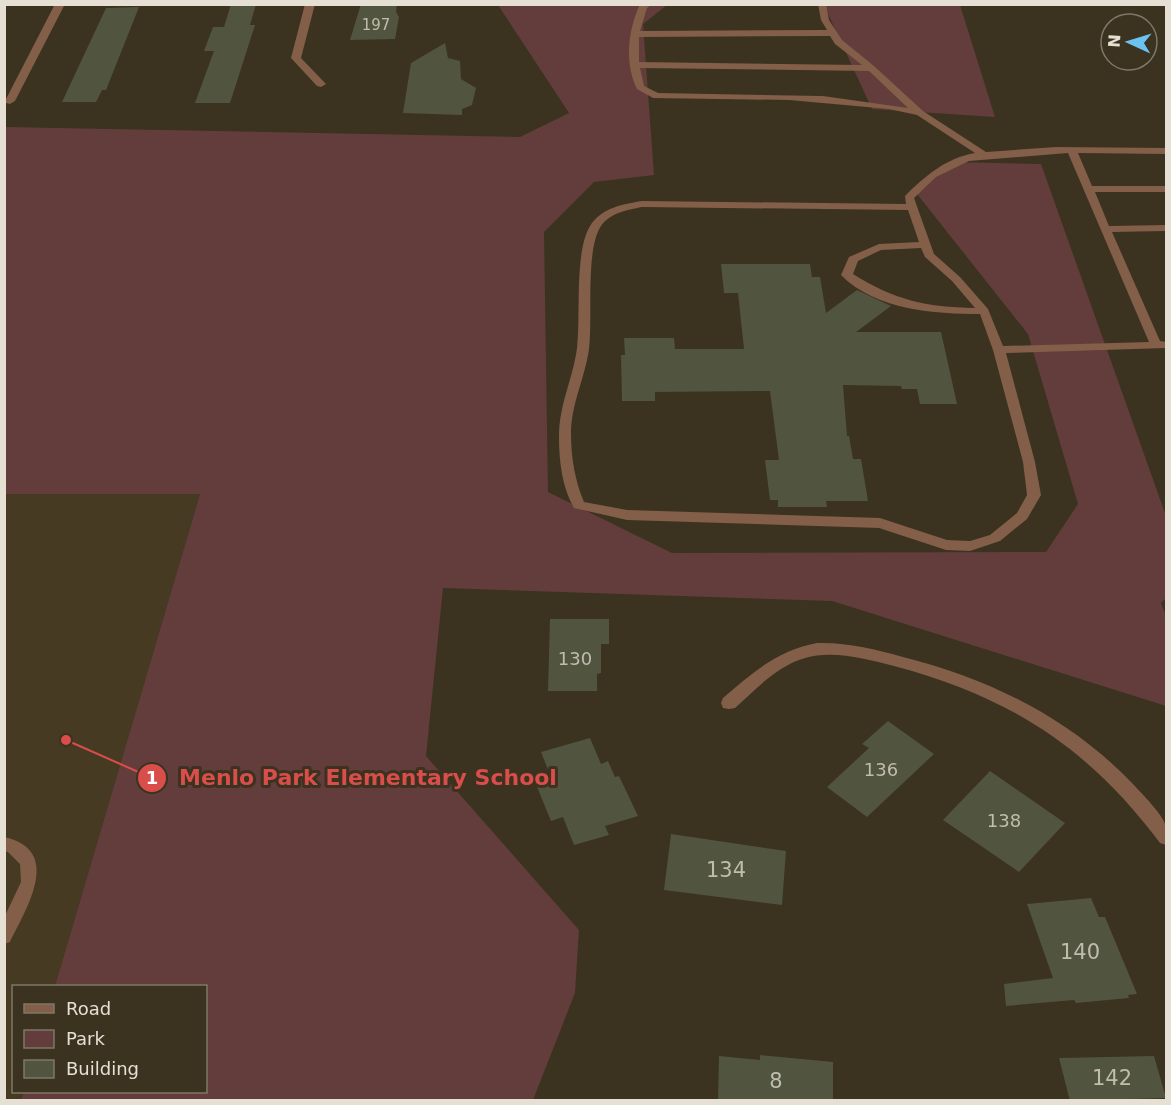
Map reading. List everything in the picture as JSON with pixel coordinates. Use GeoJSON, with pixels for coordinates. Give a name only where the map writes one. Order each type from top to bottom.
{"type":"FeatureCollection","features":[{"type":"Feature","properties":{"kind":"street"},"geometry":{"type":"LineString","coordinates":[[10,101],[60,4]]}},
{"type":"Feature","properties":{"kind":"street"},"geometry":{"type":"LineString","coordinates":[[310,4],[296,58],[321,84]]}},
{"type":"Feature","properties":{"kind":"street"},"geometry":{"type":"LineString","coordinates":[[729,703],[777,661],[809,650],[858,652],[920,665],[1006,697],[1079,744],[1140,804],[1167,838]]}},
{"type":"Feature","properties":{"kind":"lane"},"geometry":{"type":"LineString","coordinates":[[648,4],[643,6],[635,26],[634,65],[640,87],[656,96],[776,97],[892,106],[920,113]]}},
{"type":"Feature","properties":{"kind":"lane"},"geometry":{"type":"LineString","coordinates":[[822,4],[825,20],[838,42],[871,68],[920,113],[984,155]]}},
{"type":"Feature","properties":{"kind":"lane"},"geometry":{"type":"LineString","coordinates":[[634,34],[833,33]]}},
{"type":"Feature","properties":{"kind":"lane"},"geometry":{"type":"LineString","coordinates":[[634,65],[871,68]]}},
{"type":"Feature","properties":{"kind":"lane"},"geometry":{"type":"LineString","coordinates":[[999,350],[1162,345],[1105,229],[1072,150]]}},
{"type":"Feature","properties":{"kind":"lane"},"geometry":{"type":"LineString","coordinates":[[911,207],[642,204],[623,207],[605,215],[594,228],[589,252],[583,351],[566,415],[567,460],[573,493],[579,505],[627,515],[880,523],[946,545],[970,546],[994,538],[1022,516],[1034,495],[1029,462],[999,350],[984,311],[956,279],[929,255],[909,198],[932,175],[966,158],[1072,150],[1167,151]]}},
{"type":"Feature","properties":{"kind":"lane"},"geometry":{"type":"LineString","coordinates":[[1088,189],[1167,189]]}},
{"type":"Feature","properties":{"kind":"lane"},"geometry":{"type":"LineString","coordinates":[[1105,229],[1167,228]]}},
{"type":"Feature","properties":{"kind":"lane"},"geometry":{"type":"LineString","coordinates":[[924,245],[879,247],[853,259],[848,275],[877,295],[916,308],[984,311]]}},
{"type":"Feature","properties":{"kind":"lane"},"geometry":{"type":"LineString","coordinates":[[4,844],[14,846],[28,861],[28,882],[4,937]]}},
{"type":"Feature","properties":{"kind":"shaded area"},"geometry":{"type":"Polygon","coordinates":[[[4,494],[200,494],[55,985],[12,985],[12,1093],[24,1093],[21,1100],[4,1100],[4,494]]]}},
{"type":"Feature","properties":{"kind":"green space"},"geometry":{"type":"Polygon","coordinates":[[[498,5],[667,5],[643,24],[654,175],[594,182],[544,232],[548,492],[672,553],[1046,552],[1078,504],[1028,334],[917,194],[951,162],[1041,164],[1166,516],[1166,598],[1161,603],[1166,616],[1166,706],[832,601],[443,588],[426,756],[579,930],[575,993],[533,1100],[21,1100],[24,1093],[207,1093],[207,985],[55,985],[200,494],[5,494],[5,127],[520,137],[569,113],[498,5]]]}},
{"type":"Feature","properties":{"kind":"green space"},"geometry":{"type":"Polygon","coordinates":[[[824,5],[960,5],[995,117],[872,109],[824,5]]]}},
{"type":"Feature","properties":{"kind":"building"},"geometry":{"type":"Polygon","coordinates":[[[231,4],[256,4],[250,25],[255,25],[230,103],[195,103],[214,51],[204,51],[213,27],[224,27],[231,4]]]}},
{"type":"Feature","properties":{"kind":"building"},"geometry":{"type":"Polygon","coordinates":[[[361,4],[397,4],[396,12],[399,17],[395,39],[350,40],[361,4]]]}},
{"type":"Feature","properties":{"kind":"building"},"geometry":{"type":"Polygon","coordinates":[[[139,7],[106,90],[102,90],[96,102],[62,102],[106,8],[139,7]]]}},
{"type":"Feature","properties":{"kind":"building"},"geometry":{"type":"Polygon","coordinates":[[[445,43],[448,58],[460,61],[461,79],[476,88],[472,105],[462,109],[462,115],[403,113],[411,63],[445,43]]]}},
{"type":"Feature","properties":{"kind":"building"},"geometry":{"type":"Polygon","coordinates":[[[721,264],[810,264],[812,277],[820,277],[826,313],[857,290],[891,306],[856,332],[941,332],[957,404],[920,404],[917,389],[902,389],[901,386],[843,385],[847,436],[849,436],[853,459],[861,459],[868,501],[826,501],[827,507],[778,507],[778,500],[770,500],[765,460],[779,460],[770,391],[655,392],[655,401],[622,401],[621,355],[625,355],[624,338],[674,338],[675,349],[744,349],[738,293],[724,293],[721,264]]]}},
{"type":"Feature","properties":{"kind":"building"},"geometry":{"type":"Polygon","coordinates":[[[550,619],[609,619],[609,644],[601,644],[601,673],[597,674],[597,691],[548,691],[550,619]]]}},
{"type":"Feature","properties":{"kind":"building"},"geometry":{"type":"Polygon","coordinates":[[[888,721],[934,754],[867,817],[827,787],[869,748],[862,744],[888,721]]]}},
{"type":"Feature","properties":{"kind":"building"},"geometry":{"type":"Polygon","coordinates":[[[590,738],[601,764],[608,761],[615,777],[619,776],[638,816],[605,826],[609,835],[574,845],[563,817],[551,821],[535,782],[551,777],[541,752],[590,738]]]}},
{"type":"Feature","properties":{"kind":"building"},"geometry":{"type":"Polygon","coordinates":[[[990,771],[1065,823],[1019,872],[943,820],[990,771]]]}},
{"type":"Feature","properties":{"kind":"building"},"geometry":{"type":"Polygon","coordinates":[[[671,834],[786,851],[782,905],[664,890],[671,834]]]}},
{"type":"Feature","properties":{"kind":"building"},"geometry":{"type":"Polygon","coordinates":[[[1091,898],[1099,917],[1105,917],[1137,994],[1128,995],[1129,998],[1076,1003],[1074,1000],[1006,1006],[1004,984],[1053,978],[1027,904],[1091,898]]]}},
{"type":"Feature","properties":{"kind":"building"},"geometry":{"type":"Polygon","coordinates":[[[760,1055],[833,1062],[833,1101],[718,1101],[719,1056],[760,1060],[760,1055]]]}},
{"type":"Feature","properties":{"kind":"building"},"geometry":{"type":"Polygon","coordinates":[[[1154,1056],[1166,1098],[1070,1101],[1059,1058],[1154,1056]]]}},
{"type":"Feature","properties":{"kind":"place","name":"Menlo Park Elementary School"},"geometry":{"type":"Point","coordinates":[66,740]}}]}
